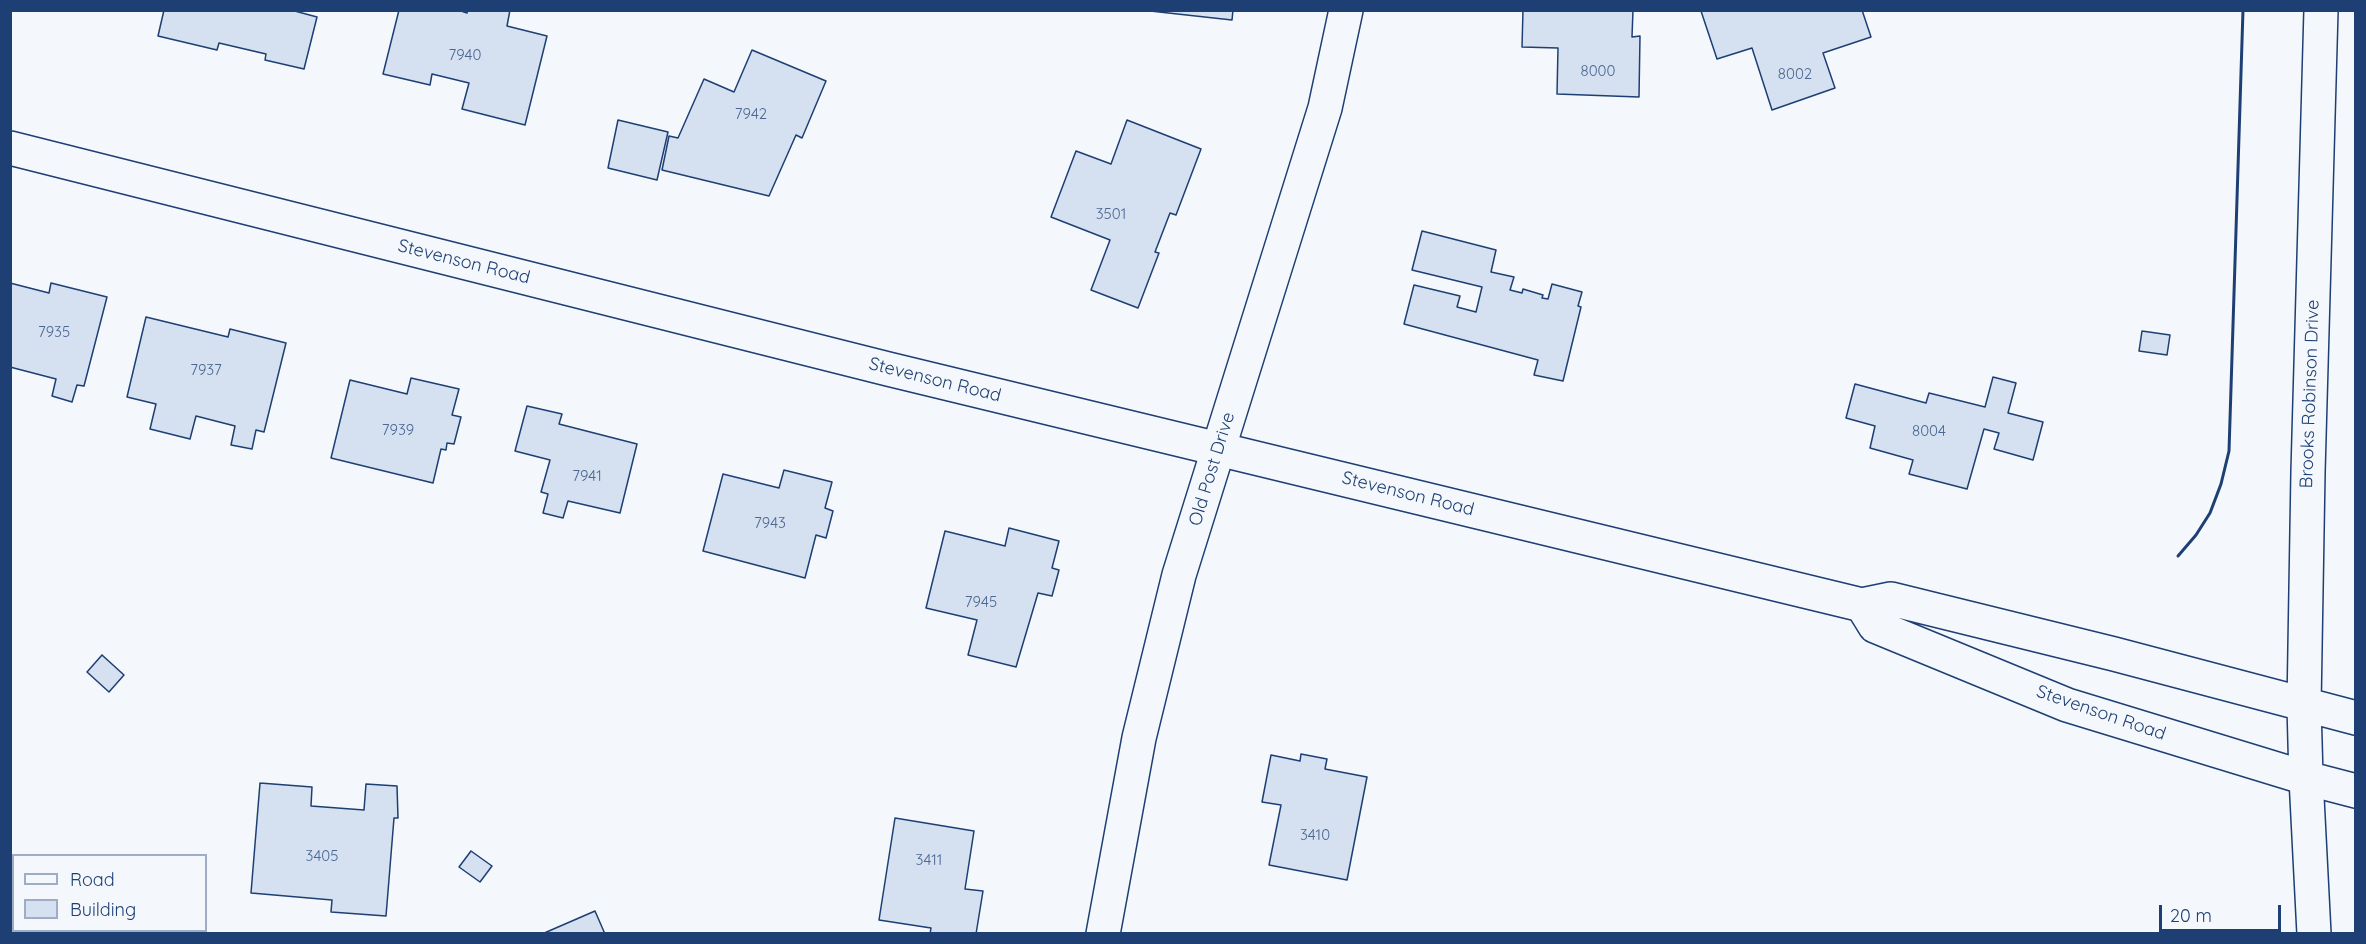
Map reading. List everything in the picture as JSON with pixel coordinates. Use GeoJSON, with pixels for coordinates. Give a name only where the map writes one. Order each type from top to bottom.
{"type":"FeatureCollection","features":[{"type":"Feature","properties":{"kind":"main road","name":"Old Post Drive"},"geometry":{"type":"LineString","coordinates":[[1103,933],[1139,738],[1179,575],[1325,108],[1347,10]]}},
{"type":"Feature","properties":{"kind":"main road","name":"Brooks Robinson Drive"},"geometry":{"type":"LineString","coordinates":[[2314,933],[2304,706],[2321,10]]}},
{"type":"Feature","properties":{"kind":"main road","name":"Stevenson Road"},"geometry":{"type":"LineString","coordinates":[[10,148],[876,366],[1862,605],[1891,598],[2355,718]]}},
{"type":"Feature","properties":{"kind":"main road","name":"Stevenson Road"},"geometry":{"type":"LineString","coordinates":[[1862,605],[1875,626],[2067,705],[2355,791]]}},
{"type":"Feature","properties":{"kind":"building"},"geometry":{"type":"Polygon","coordinates":[[[164,10],[291,10],[317,17],[304,69],[265,60],[266,54],[219,43],[217,50],[158,36],[164,10]]]}},
{"type":"Feature","properties":{"kind":"building"},"geometry":{"type":"Polygon","coordinates":[[[399,10],[458,10],[467,13],[468,10],[510,10],[507,26],[547,36],[525,125],[462,109],[469,83],[432,74],[430,85],[383,74],[399,10]]]}},
{"type":"Feature","properties":{"kind":"building"},"geometry":{"type":"Polygon","coordinates":[[[1141,10],[1233,10],[1232,20],[1141,10]]]}},
{"type":"Feature","properties":{"kind":"building"},"geometry":{"type":"Polygon","coordinates":[[[1523,10],[1633,10],[1632,37],[1640,36],[1639,97],[1557,94],[1558,48],[1522,47],[1523,10]]]}},
{"type":"Feature","properties":{"kind":"building"},"geometry":{"type":"Polygon","coordinates":[[[1862,10],[1871,37],[1823,53],[1835,88],[1772,110],[1752,48],[1717,59],[1701,11],[1862,10]]]}},
{"type":"Feature","properties":{"kind":"building"},"geometry":{"type":"Polygon","coordinates":[[[752,50],[826,81],[802,138],[796,135],[769,196],[662,170],[669,136],[678,138],[704,79],[734,92],[752,50]]]}},
{"type":"Feature","properties":{"kind":"building"},"geometry":{"type":"Polygon","coordinates":[[[618,120],[668,132],[657,180],[608,168],[618,120]]]}},
{"type":"Feature","properties":{"kind":"building"},"geometry":{"type":"Polygon","coordinates":[[[1127,120],[1201,149],[1176,215],[1170,213],[1155,252],[1159,253],[1138,308],[1091,290],[1110,240],[1051,217],[1076,151],[1111,164],[1127,120]]]}},
{"type":"Feature","properties":{"kind":"building"},"geometry":{"type":"Polygon","coordinates":[[[1422,231],[1496,250],[1491,272],[1514,277],[1510,290],[1522,293],[1523,289],[1543,295],[1542,298],[1548,299],[1552,284],[1582,292],[1578,306],[1581,307],[1563,381],[1534,375],[1538,360],[1404,324],[1414,285],[1460,296],[1457,307],[1476,312],[1482,287],[1412,270],[1422,231]]]}},
{"type":"Feature","properties":{"kind":"building"},"geometry":{"type":"Polygon","coordinates":[[[10,283],[49,293],[51,283],[107,297],[84,386],[77,385],[72,402],[52,396],[56,379],[10,367],[10,283]]]}},
{"type":"Feature","properties":{"kind":"building"},"geometry":{"type":"Polygon","coordinates":[[[146,317],[228,337],[230,329],[286,343],[264,432],[256,430],[252,449],[231,445],[235,426],[196,416],[190,439],[150,429],[156,404],[127,397],[146,317]]]}},
{"type":"Feature","properties":{"kind":"building"},"geometry":{"type":"Polygon","coordinates":[[[2142,331],[2170,335],[2167,355],[2139,351],[2142,331]]]}},
{"type":"Feature","properties":{"kind":"building"},"geometry":{"type":"Polygon","coordinates":[[[1993,377],[2016,383],[2008,413],[2043,422],[2033,460],[1994,449],[1999,433],[1984,429],[1967,489],[1909,474],[1913,460],[1870,448],[1875,426],[1846,418],[1855,384],[1926,403],[1929,393],[1985,407],[1993,377]]]}},
{"type":"Feature","properties":{"kind":"building"},"geometry":{"type":"Polygon","coordinates":[[[411,378],[459,389],[452,415],[461,417],[454,444],[447,443],[446,450],[441,449],[433,483],[331,458],[350,380],[407,394],[411,378]]]}},
{"type":"Feature","properties":{"kind":"building"},"geometry":{"type":"Polygon","coordinates":[[[527,406],[562,414],[559,424],[637,444],[620,513],[568,501],[563,518],[543,513],[548,494],[541,492],[550,460],[515,451],[527,406]]]}},
{"type":"Feature","properties":{"kind":"building"},"geometry":{"type":"Polygon","coordinates":[[[784,470],[832,482],[825,508],[833,511],[826,538],[816,535],[805,578],[703,551],[723,474],[779,488],[784,470]]]}},
{"type":"Feature","properties":{"kind":"building"},"geometry":{"type":"Polygon","coordinates":[[[1009,528],[1059,541],[1052,568],[1059,570],[1052,596],[1038,593],[1016,667],[968,655],[977,620],[926,608],[945,531],[1005,546],[1009,528]]]}},
{"type":"Feature","properties":{"kind":"building"},"geometry":{"type":"Polygon","coordinates":[[[102,655],[124,675],[109,692],[87,672],[102,655]]]}},
{"type":"Feature","properties":{"kind":"building"},"geometry":{"type":"Polygon","coordinates":[[[1301,754],[1327,759],[1325,769],[1367,777],[1347,880],[1269,865],[1281,805],[1262,802],[1271,755],[1300,761],[1301,754]]]}},
{"type":"Feature","properties":{"kind":"building"},"geometry":{"type":"Polygon","coordinates":[[[260,783],[312,787],[311,806],[364,810],[366,784],[397,786],[398,818],[394,818],[386,916],[331,912],[332,900],[251,893],[260,783]]]}},
{"type":"Feature","properties":{"kind":"building"},"geometry":{"type":"Polygon","coordinates":[[[895,818],[974,831],[965,889],[983,891],[976,934],[930,934],[931,928],[879,920],[895,818]]]}},
{"type":"Feature","properties":{"kind":"building"},"geometry":{"type":"Polygon","coordinates":[[[471,851],[492,866],[480,882],[459,867],[471,851]]]}},
{"type":"Feature","properties":{"kind":"building"},"geometry":{"type":"Polygon","coordinates":[[[595,911],[605,934],[542,934],[595,911]]]}},
{"type":"Feature","properties":{"kind":"building"},"geometry":{"type":"Polygon","coordinates":[[[48,932],[178,932],[176,934],[46,934],[48,932]]]}},
{"type":"Feature","properties":{"kind":"wall"},"geometry":{"type":"LineString","coordinates":[[2178,556],[2196,535],[2210,513],[2221,484],[2229,451],[2243,10]]}}]}
